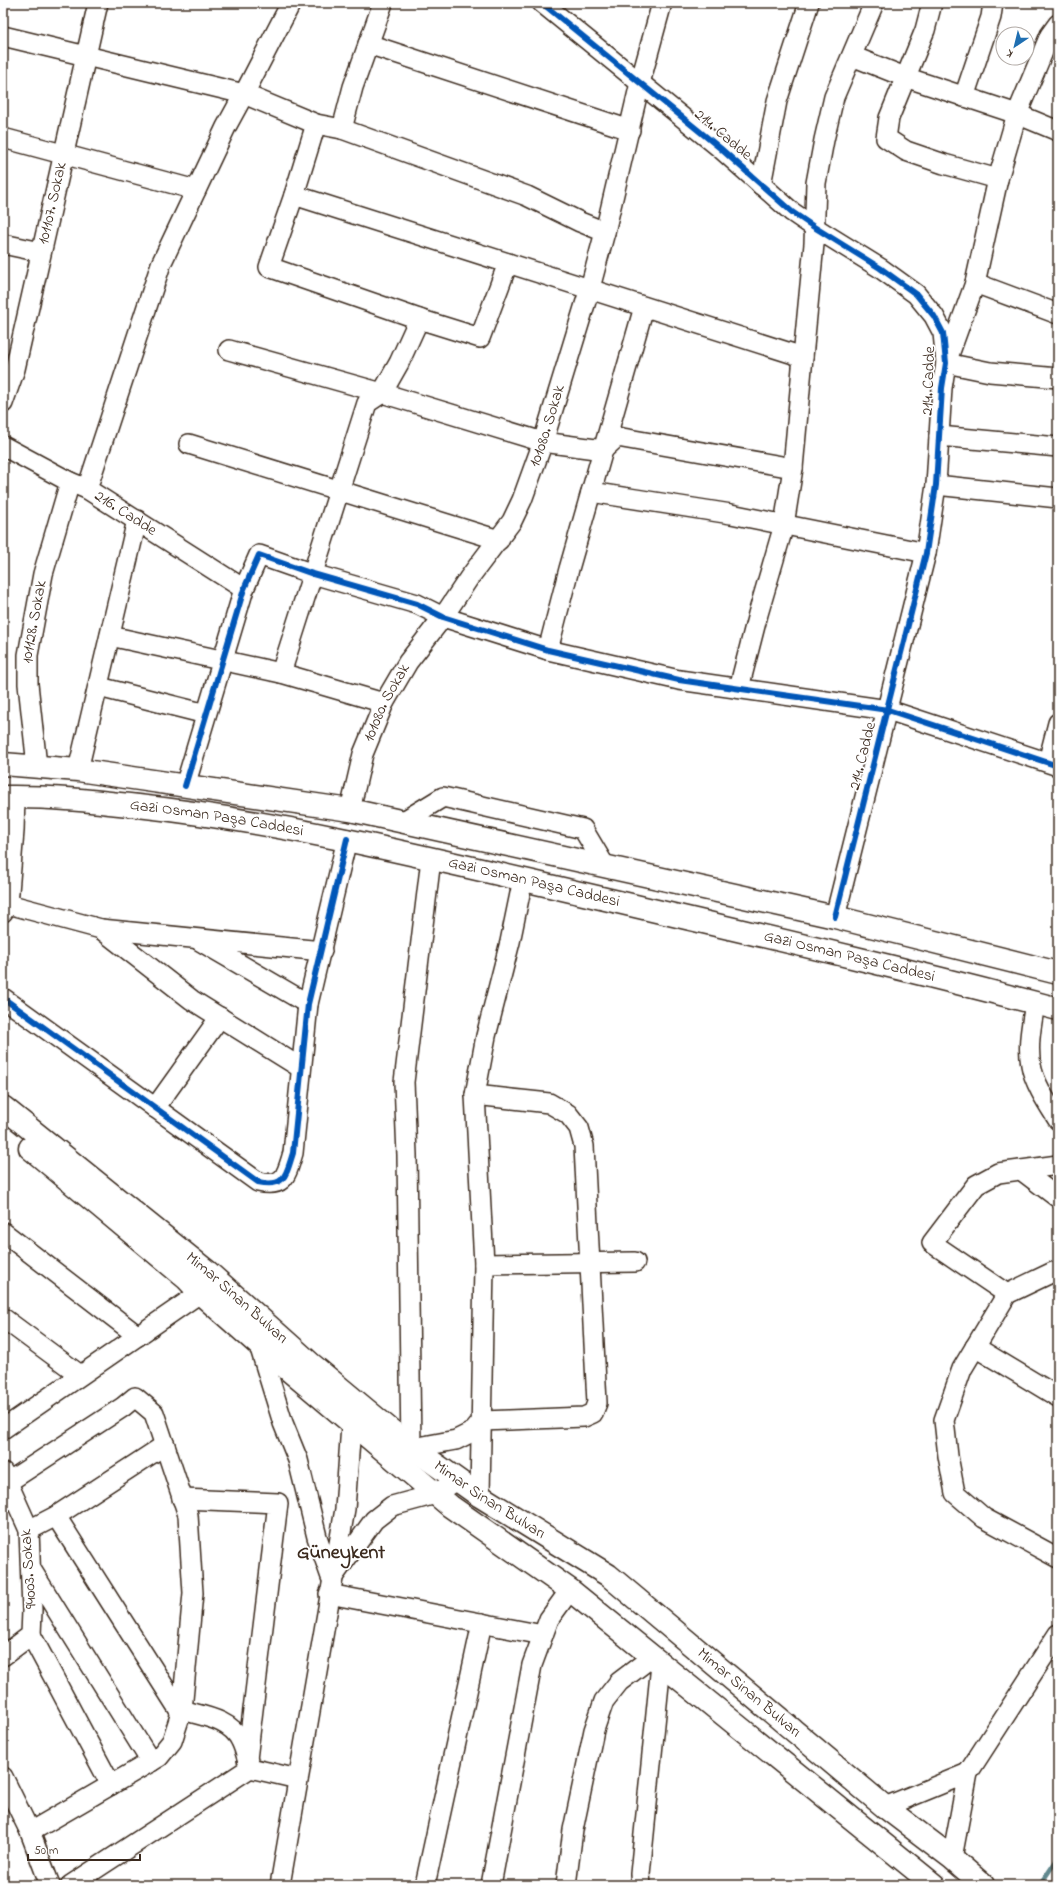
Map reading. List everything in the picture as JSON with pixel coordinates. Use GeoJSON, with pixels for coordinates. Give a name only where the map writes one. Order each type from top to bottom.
{"type":"FeatureCollection","features":[{"type":"Feature","properties":{"kind":"main road","name":"Gazi Osman Paşa Caddesi"},"geometry":{"type":"LineString","coordinates":[[3,764],[78,770],[350,810],[836,917],[1058,973]]}},
{"type":"Feature","properties":{"kind":"main road","name":"Gazi Osman Paşa Caddesi"},"geometry":{"type":"LineString","coordinates":[[9,797],[61,798],[201,813],[347,839],[888,966],[1058,1009]]}},
{"type":"Feature","properties":{"kind":"main road","name":"Mimar Sinan Bulvarı"},"geometry":{"type":"LineString","coordinates":[[3,1107],[208,1272],[310,1364],[411,1447],[480,1496],[608,1575],[885,1807],[952,1858],[983,1885]]}},
{"type":"Feature","properties":{"kind":"main road","name":"Mimar Sinan Bulvarı"},"geometry":{"type":"LineString","coordinates":[[3,1125],[187,1279],[200,1293],[259,1345],[450,1506],[570,1590],[924,1882]]}},
{"type":"Feature","properties":{"kind":"street","name":"101107. Sokak"},"geometry":{"type":"LineString","coordinates":[[3,403],[9,367],[41,252],[98,3]]}},
{"type":"Feature","properties":{"kind":"street","name":"101128. Sokak"},"geometry":{"type":"LineString","coordinates":[[37,766],[28,684],[28,655],[43,574],[79,485],[161,264],[226,127],[291,3]]}},
{"type":"Feature","properties":{"kind":"street"},"geometry":{"type":"LineString","coordinates":[[342,129],[352,88],[383,3]]}},
{"type":"Feature","properties":{"kind":"street","name":"214. Cadde"},"geometry":{"type":"LineString","coordinates":[[542,3],[720,148],[792,212],[880,268],[916,294],[934,316],[943,333],[946,363],[942,388],[936,485],[926,553],[836,917]]}},
{"type":"Feature","properties":{"kind":"street","name":"101080. Sokak"},"geometry":{"type":"LineString","coordinates":[[350,810],[364,754],[384,703],[408,662],[443,617],[469,578],[512,521],[543,442],[590,288],[630,130],[640,83],[662,3]]}},
{"type":"Feature","properties":{"kind":"street"},"geometry":{"type":"LineString","coordinates":[[761,185],[777,101],[809,3]]}},
{"type":"Feature","properties":{"kind":"street"},"geometry":{"type":"LineString","coordinates":[[739,688],[758,614],[784,525],[793,468],[814,244],[816,183],[824,140],[834,97],[874,3]]}},
{"type":"Feature","properties":{"kind":"street"},"geometry":{"type":"LineString","coordinates":[[932,3],[925,30],[889,118],[886,138],[906,151],[944,164],[998,179]]}},
{"type":"Feature","properties":{"kind":"street"},"geometry":{"type":"LineString","coordinates":[[964,97],[991,17],[993,3]]}},
{"type":"Feature","properties":{"kind":"street"},"geometry":{"type":"LineString","coordinates":[[1058,24],[1050,35],[1017,114],[998,179],[975,283],[946,363],[990,372],[1058,378]]}},
{"type":"Feature","properties":{"kind":"street"},"geometry":{"type":"LineString","coordinates":[[3,36],[244,94],[316,124],[342,129],[527,196],[580,222],[605,232]]}},
{"type":"Feature","properties":{"kind":"street"},"geometry":{"type":"LineString","coordinates":[[368,44],[630,130]]}},
{"type":"Feature","properties":{"kind":"street"},"geometry":{"type":"LineString","coordinates":[[852,56],[905,78],[1017,114],[1058,131]]}},
{"type":"Feature","properties":{"kind":"street"},"geometry":{"type":"LineString","coordinates":[[316,124],[294,195],[268,266],[419,319],[480,338],[508,263]]}},
{"type":"Feature","properties":{"kind":"street"},"geometry":{"type":"LineString","coordinates":[[3,138],[196,190]]}},
{"type":"Feature","properties":{"kind":"street"},"geometry":{"type":"LineString","coordinates":[[294,195],[804,357]]}},
{"type":"Feature","properties":{"kind":"street"},"geometry":{"type":"LineString","coordinates":[[3,244],[41,252]]}},
{"type":"Feature","properties":{"kind":"street"},"geometry":{"type":"LineString","coordinates":[[975,283],[1058,314]]}},
{"type":"Feature","properties":{"kind":"street"},"geometry":{"type":"LineString","coordinates":[[548,650],[569,569],[644,307]]}},
{"type":"Feature","properties":{"kind":"street"},"geometry":{"type":"LineString","coordinates":[[281,673],[314,574],[367,403],[382,393],[399,363],[419,319]]}},
{"type":"Feature","properties":{"kind":"street"},"geometry":{"type":"LineString","coordinates":[[229,350],[382,393],[543,442],[603,450]]}},
{"type":"Feature","properties":{"kind":"street"},"geometry":{"type":"LineString","coordinates":[[939,436],[1058,447]]}},
{"type":"Feature","properties":{"kind":"street"},"geometry":{"type":"LineString","coordinates":[[603,450],[617,437],[793,468]]}},
{"type":"Feature","properties":{"kind":"street"},"geometry":{"type":"LineString","coordinates":[[189,444],[499,540]]}},
{"type":"Feature","properties":{"kind":"street","name":"216. Cadde"},"geometry":{"type":"LineString","coordinates":[[3,446],[79,485],[137,520],[244,589]]}},
{"type":"Feature","properties":{"kind":"street"},"geometry":{"type":"LineString","coordinates":[[936,485],[1058,498]]}},
{"type":"Feature","properties":{"kind":"street"},"geometry":{"type":"LineString","coordinates":[[591,492],[731,514],[926,553]]}},
{"type":"Feature","properties":{"kind":"street"},"geometry":{"type":"LineString","coordinates":[[78,770],[99,687],[137,520]]}},
{"type":"Feature","properties":{"kind":"street"},"geometry":{"type":"LineString","coordinates":[[185,786],[244,589],[259,556],[314,574],[417,604],[443,617],[548,650],[679,680],[888,710],[1053,764],[1058,723]]}},
{"type":"Feature","properties":{"kind":"street"},"geometry":{"type":"LineString","coordinates":[[110,636],[281,673],[384,703]]}},
{"type":"Feature","properties":{"kind":"street"},"geometry":{"type":"LineString","coordinates":[[99,687],[206,714]]}},
{"type":"Feature","properties":{"kind":"street"},"geometry":{"type":"LineString","coordinates":[[9,797],[14,831],[6,908],[101,929],[322,951]]}},
{"type":"Feature","properties":{"kind":"street"},"geometry":{"type":"LineString","coordinates":[[402,822],[443,797],[583,829],[605,866]]}},
{"type":"Feature","properties":{"kind":"street"},"geometry":{"type":"LineString","coordinates":[[3,998],[258,1182],[270,1185],[280,1182],[287,1173],[293,1153],[308,1004],[322,951],[347,839]]}},
{"type":"Feature","properties":{"kind":"street"},"geometry":{"type":"LineString","coordinates":[[411,1447],[407,1155],[404,1082],[431,859]]}},
{"type":"Feature","properties":{"kind":"street"},"geometry":{"type":"LineString","coordinates":[[480,1496],[484,1264],[475,1095],[486,1036],[510,942],[523,880]]}},
{"type":"Feature","properties":{"kind":"street"},"geometry":{"type":"LineString","coordinates":[[101,929],[192,1000],[302,1068]]}},
{"type":"Feature","properties":{"kind":"street"},"geometry":{"type":"LineString","coordinates":[[194,938],[308,1004]]}},
{"type":"Feature","properties":{"kind":"street"},"geometry":{"type":"LineString","coordinates":[[1035,1003],[1030,1040],[1031,1065],[1045,1100],[1058,1120]]}},
{"type":"Feature","properties":{"kind":"street"},"geometry":{"type":"LineString","coordinates":[[155,1108],[220,1017]]}},
{"type":"Feature","properties":{"kind":"street"},"geometry":{"type":"LineString","coordinates":[[389,1454],[411,1447],[456,1440],[474,1431],[482,1421],[584,1417],[593,1413],[597,1403],[584,1146],[579,1128],[568,1114],[549,1103],[475,1095]]}},
{"type":"Feature","properties":{"kind":"street"},"geometry":{"type":"LineString","coordinates":[[1007,1294],[932,1243],[976,1185],[998,1173],[1058,1165]]}},
{"type":"Feature","properties":{"kind":"street"},"geometry":{"type":"LineString","coordinates":[[1021,1170],[1058,1198]]}},
{"type":"Feature","properties":{"kind":"street"},"geometry":{"type":"LineString","coordinates":[[3,1232],[138,1336]]}},
{"type":"Feature","properties":{"kind":"street"},"geometry":{"type":"LineString","coordinates":[[484,1264],[635,1262]]}},
{"type":"Feature","properties":{"kind":"street"},"geometry":{"type":"LineString","coordinates":[[1058,1272],[1053,1272],[1007,1294],[962,1369],[944,1420],[948,1456],[955,1493],[984,1518],[1058,1558]]}},
{"type":"Feature","properties":{"kind":"street"},"geometry":{"type":"LineString","coordinates":[[3,1429],[200,1293]]}},
{"type":"Feature","properties":{"kind":"street"},"geometry":{"type":"LineString","coordinates":[[3,1318],[80,1375]]}},
{"type":"Feature","properties":{"kind":"street"},"geometry":{"type":"LineString","coordinates":[[259,1345],[283,1423],[298,1460],[330,1586]]}},
{"type":"Feature","properties":{"kind":"street"},"geometry":{"type":"LineString","coordinates":[[975,1347],[1058,1397]]}},
{"type":"Feature","properties":{"kind":"street"},"geometry":{"type":"LineString","coordinates":[[6,1477],[123,1407],[135,1397],[154,1413],[188,1515],[193,1593],[182,1711],[172,1741],[159,1757],[30,1832]]}},
{"type":"Feature","properties":{"kind":"street"},"geometry":{"type":"LineString","coordinates":[[280,1885],[330,1586],[345,1509],[352,1423],[352,1397]]}},
{"type":"Feature","properties":{"kind":"street"},"geometry":{"type":"LineString","coordinates":[[30,1530],[56,1516],[165,1445]]}},
{"type":"Feature","properties":{"kind":"street","name":"94003. Sokak"},"geometry":{"type":"LineString","coordinates":[[6,1477],[30,1530],[32,1611],[31,1635]]}},
{"type":"Feature","properties":{"kind":"street"},"geometry":{"type":"LineString","coordinates":[[330,1586],[374,1520],[392,1506],[436,1494],[457,1480]]}},
{"type":"Feature","properties":{"kind":"street"},"geometry":{"type":"LineString","coordinates":[[71,1885],[248,1764],[278,1503],[182,1499]]}},
{"type":"Feature","properties":{"kind":"street"},"geometry":{"type":"LineString","coordinates":[[56,1516],[182,1711],[221,1722],[234,1731],[241,1740],[248,1764]]}},
{"type":"Feature","properties":{"kind":"street"},"geometry":{"type":"LineString","coordinates":[[31,1569],[151,1762]]}},
{"type":"Feature","properties":{"kind":"street"},"geometry":{"type":"LineString","coordinates":[[330,1586],[482,1624],[543,1635]]}},
{"type":"Feature","properties":{"kind":"street"},"geometry":{"type":"LineString","coordinates":[[492,1885],[532,1665],[550,1619],[570,1590]]}},
{"type":"Feature","properties":{"kind":"street"},"geometry":{"type":"LineString","coordinates":[[425,1885],[482,1624]]}},
{"type":"Feature","properties":{"kind":"street"},"geometry":{"type":"LineString","coordinates":[[952,1858],[968,1773],[1058,1634]]}},
{"type":"Feature","properties":{"kind":"street"},"geometry":{"type":"LineString","coordinates":[[3,1656],[31,1635],[111,1785]]}},
{"type":"Feature","properties":{"kind":"street"},"geometry":{"type":"LineString","coordinates":[[566,1885],[572,1830],[594,1730],[604,1701],[619,1682],[656,1661]]}},
{"type":"Feature","properties":{"kind":"street"},"geometry":{"type":"LineString","coordinates":[[640,1885],[656,1661]]}},
{"type":"Feature","properties":{"kind":"street"},"geometry":{"type":"LineString","coordinates":[[248,1764],[298,1779]]}},
{"type":"Feature","properties":{"kind":"street"},"geometry":{"type":"LineString","coordinates":[[885,1807],[968,1773]]}},
{"type":"Feature","properties":{"kind":"street"},"geometry":{"type":"LineString","coordinates":[[3,1777],[30,1832],[50,1885]]}},
{"type":"Feature","properties":{"kind":"waterway"},"geometry":{"type":"LineString","coordinates":[[1040,1885],[1058,1858]]}},
{"type":"Feature","properties":{"kind":"cycle path"},"geometry":{"type":"LineString","coordinates":[[542,3],[720,148],[792,212],[880,268],[916,294],[934,316],[943,333],[946,363],[942,388],[936,485],[926,553],[835,917]]}},
{"type":"Feature","properties":{"kind":"cycle path"},"geometry":{"type":"LineString","coordinates":[[185,786],[244,589],[259,555],[313,574],[417,604],[443,617],[548,650],[679,680],[888,710],[1058,766]]}},
{"type":"Feature","properties":{"kind":"cycle path"},"geometry":{"type":"LineString","coordinates":[[3,998],[258,1182],[274,1183],[279,1181],[286,1173],[293,1153],[308,1004],[347,839]]}},
{"type":"Feature","properties":{"kind":"district","name":"Güneykent"},"geometry":{"type":"Point","coordinates":[341,1553]}}]}
